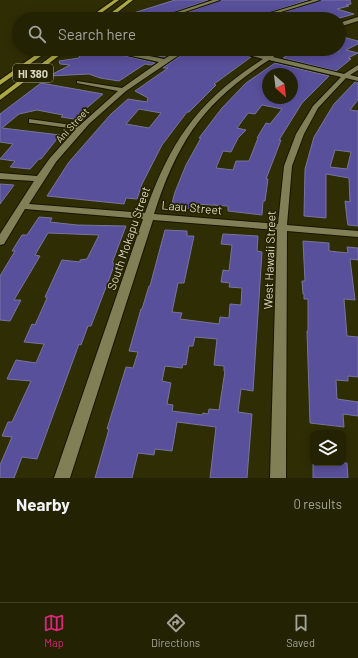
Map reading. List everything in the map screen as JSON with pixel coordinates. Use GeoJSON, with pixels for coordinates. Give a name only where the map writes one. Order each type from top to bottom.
{"type":"FeatureCollection","features":[{"type":"Feature","properties":{"kind":"main road"},"geometry":{"type":"LineString","coordinates":[[100,12],[117,0]]}},
{"type":"Feature","properties":{"kind":"main road"},"geometry":{"type":"LineString","coordinates":[[115,12],[131,0]]}},
{"type":"Feature","properties":{"kind":"main road","name":"HI 380"},"geometry":{"type":"LineString","coordinates":[[0,83],[38,56]]}},
{"type":"Feature","properties":{"kind":"main road","name":"HI 380"},"geometry":{"type":"LineString","coordinates":[[0,98],[56,56]]}},
{"type":"Feature","properties":{"kind":"street"},"geometry":{"type":"LineString","coordinates":[[181,12],[218,0]]}},
{"type":"Feature","properties":{"kind":"street"},"geometry":{"type":"LineString","coordinates":[[277,12],[318,0]]}},
{"type":"Feature","properties":{"kind":"street"},"geometry":{"type":"LineString","coordinates":[[346,23],[358,19]]}},
{"type":"Feature","properties":{"kind":"street"},"geometry":{"type":"LineString","coordinates":[[140,56],[164,61]]}},
{"type":"Feature","properties":{"kind":"street","name":"Ani Street"},"geometry":{"type":"LineString","coordinates":[[0,242],[40,179],[81,128],[123,90],[173,56]]}},
{"type":"Feature","properties":{"kind":"street"},"geometry":{"type":"LineString","coordinates":[[259,56],[358,79]]}},
{"type":"Feature","properties":{"kind":"street","name":"South Mokapu Street"},"geometry":{"type":"LineString","coordinates":[[62,478],[166,168],[192,125],[218,96],[241,76],[271,56]]}},
{"type":"Feature","properties":{"kind":"street","name":"West Hawaii Street"},"geometry":{"type":"LineString","coordinates":[[278,478],[282,228],[288,166],[297,141],[315,107],[344,76],[358,67]]}},
{"type":"Feature","properties":{"kind":"street"},"geometry":{"type":"LineString","coordinates":[[80,82],[123,90]]}},
{"type":"Feature","properties":{"kind":"street"},"geometry":{"type":"LineString","coordinates":[[32,121],[81,128]]}},
{"type":"Feature","properties":{"kind":"street"},"geometry":{"type":"LineString","coordinates":[[0,176],[40,179]]}},
{"type":"Feature","properties":{"kind":"street","name":"Laau Street"},"geometry":{"type":"LineString","coordinates":[[23,206],[358,234]]}},
{"type":"Feature","properties":{"kind":"building"},"geometry":{"type":"Polygon","coordinates":[[[175,0],[208,0],[175,12],[137,12],[175,0]]]}},
{"type":"Feature","properties":{"kind":"building"},"geometry":{"type":"Polygon","coordinates":[[[221,0],[308,0],[271,12],[188,12],[221,0]]]}},
{"type":"Feature","properties":{"kind":"building"},"geometry":{"type":"Polygon","coordinates":[[[321,0],[350,0],[351,4],[346,5],[349,6],[337,9],[354,14],[346,16],[346,12],[284,12],[321,0]]]}},
{"type":"Feature","properties":{"kind":"building"},"geometry":{"type":"Polygon","coordinates":[[[346,38],[358,41],[358,44],[346,50],[346,38]]]}},
{"type":"Feature","properties":{"kind":"building"},"geometry":{"type":"Polygon","coordinates":[[[346,50],[358,53],[348,58],[351,59],[336,71],[283,58],[287,56],[346,56],[346,50]]]}},
{"type":"Feature","properties":{"kind":"building"},"geometry":{"type":"Polygon","coordinates":[[[80,56],[126,56],[155,63],[151,65],[145,64],[119,81],[100,78],[89,74],[49,76],[70,65],[60,64],[59,61],[79,58],[80,56]]]}},
{"type":"Feature","properties":{"kind":"building"},"geometry":{"type":"Polygon","coordinates":[[[179,56],[251,57],[214,84],[216,85],[189,112],[187,112],[162,145],[142,184],[137,199],[126,198],[124,204],[47,196],[69,162],[111,114],[128,99],[147,102],[148,98],[135,91],[168,68],[163,68],[179,56]],[[139,109],[126,124],[149,128],[161,113],[139,109]]]}},
{"type":"Feature","properties":{"kind":"building"},"geometry":{"type":"Polygon","coordinates":[[[275,63],[296,68],[268,68],[275,63]]]}},
{"type":"Feature","properties":{"kind":"building"},"geometry":{"type":"Polygon","coordinates":[[[298,69],[329,76],[302,103],[279,140],[281,140],[266,179],[268,179],[265,201],[263,201],[262,215],[228,211],[228,206],[196,204],[194,209],[171,207],[175,192],[186,165],[201,138],[199,138],[222,108],[246,83],[262,72],[262,104],[298,104],[298,69]],[[262,105],[255,114],[248,113],[237,128],[246,130],[238,138],[231,152],[223,151],[216,168],[233,170],[236,161],[249,161],[257,138],[266,123],[270,124],[282,109],[262,105]]]}},
{"type":"Feature","properties":{"kind":"building"},"geometry":{"type":"Polygon","coordinates":[[[355,82],[358,82],[358,100],[350,110],[358,111],[358,226],[348,225],[345,201],[350,202],[349,178],[326,174],[326,218],[304,216],[305,169],[314,137],[334,104],[355,82]],[[335,150],[330,167],[347,169],[351,152],[335,150]]]}},
{"type":"Feature","properties":{"kind":"building"},"geometry":{"type":"Polygon","coordinates":[[[41,83],[103,94],[74,119],[61,117],[63,115],[37,110],[19,114],[2,128],[60,135],[41,159],[39,159],[30,169],[10,167],[15,161],[0,159],[13,144],[0,142],[0,114],[41,83]]]}},
{"type":"Feature","properties":{"kind":"building"},"geometry":{"type":"Polygon","coordinates":[[[0,184],[14,185],[0,204],[0,184]]]}},
{"type":"Feature","properties":{"kind":"building"},"geometry":{"type":"Polygon","coordinates":[[[39,217],[52,218],[50,222],[77,225],[126,226],[112,263],[115,263],[108,282],[91,326],[88,326],[81,345],[79,344],[37,459],[22,457],[14,478],[0,478],[0,465],[12,437],[2,436],[8,422],[12,422],[31,381],[7,379],[16,360],[36,363],[44,344],[24,342],[32,324],[35,325],[47,298],[45,297],[62,260],[80,262],[80,260],[87,259],[99,235],[48,233],[35,255],[40,256],[14,300],[21,300],[10,321],[0,320],[0,276],[15,251],[12,251],[22,235],[27,235],[39,217]]]}},
{"type":"Feature","properties":{"kind":"building"},"geometry":{"type":"Polygon","coordinates":[[[165,230],[187,231],[187,236],[194,236],[184,283],[178,283],[172,312],[182,313],[180,319],[219,324],[220,317],[229,318],[230,304],[241,305],[242,288],[229,287],[230,283],[221,282],[223,270],[229,271],[232,245],[221,244],[223,234],[258,236],[257,251],[262,252],[253,391],[241,389],[238,412],[252,414],[247,478],[210,478],[216,427],[177,422],[172,451],[155,449],[154,455],[138,453],[132,478],[95,478],[109,429],[107,429],[126,367],[133,368],[138,352],[129,351],[141,309],[150,286],[165,230]],[[195,337],[193,346],[189,346],[186,365],[183,364],[182,368],[165,366],[162,381],[171,383],[167,404],[173,405],[172,411],[202,415],[203,413],[208,414],[209,409],[219,410],[225,371],[224,366],[214,365],[217,339],[195,337]]]}},
{"type":"Feature","properties":{"kind":"building"},"geometry":{"type":"Polygon","coordinates":[[[303,241],[329,243],[329,251],[348,253],[347,247],[358,248],[358,260],[350,259],[355,300],[344,299],[347,336],[358,337],[358,377],[348,376],[348,381],[336,380],[337,399],[358,402],[358,416],[343,414],[344,427],[310,423],[307,331],[308,299],[304,299],[303,294],[302,281],[305,281],[303,241]]]}},
{"type":"Feature","properties":{"kind":"building"},"geometry":{"type":"Polygon","coordinates":[[[347,463],[348,478],[313,478],[313,466],[346,466],[347,463]]]}}]}
